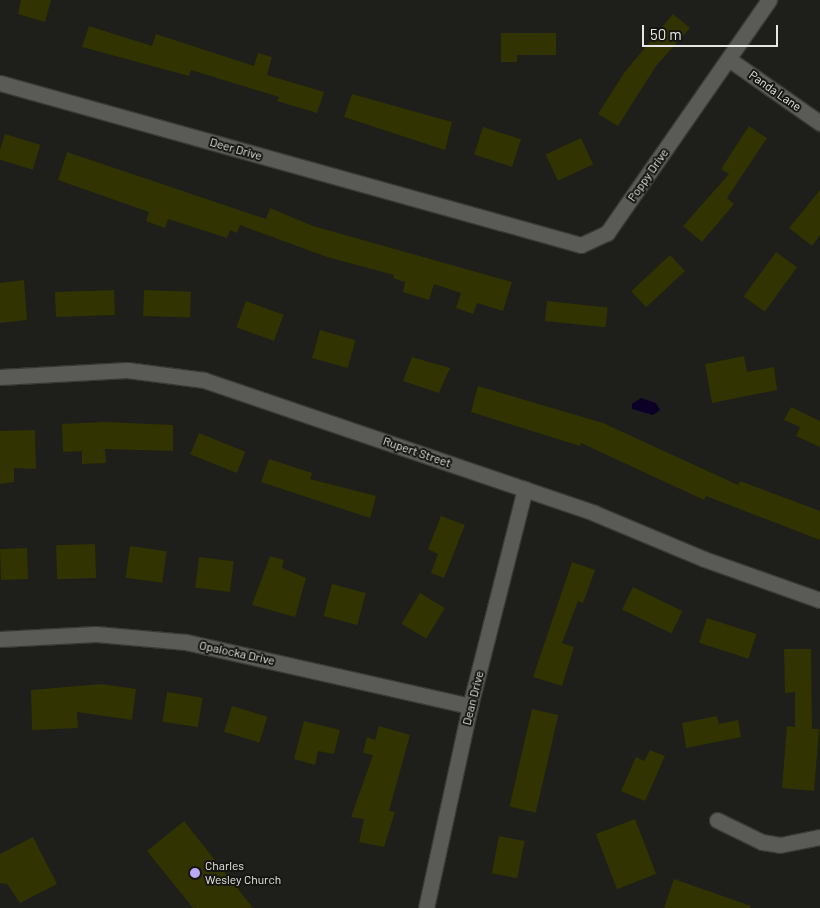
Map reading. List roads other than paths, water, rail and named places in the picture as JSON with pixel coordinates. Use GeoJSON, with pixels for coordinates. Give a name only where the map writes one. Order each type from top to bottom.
{"type":"FeatureCollection","features":[{"type":"Feature","properties":{"kind":"street","name":"Poppy Drive"},"geometry":{"type":"LineString","coordinates":[[472,216],[573,243],[595,241],[607,233],[730,60],[769,0]]}},
{"type":"Feature","properties":{"kind":"street","name":"Panda Lane"},"geometry":{"type":"LineString","coordinates":[[730,60],[820,123]]}},
{"type":"Feature","properties":{"kind":"street","name":"Deer Drive"},"geometry":{"type":"LineString","coordinates":[[0,83],[472,216]]}},
{"type":"Feature","properties":{"kind":"street","name":"Rupert Street"},"geometry":{"type":"LineString","coordinates":[[0,377],[127,370],[204,380],[525,489],[820,600]]}},
{"type":"Feature","properties":{"kind":"street","name":"Dean Drive"},"geometry":{"type":"LineString","coordinates":[[426,908],[470,706],[525,489]]}},
{"type":"Feature","properties":{"kind":"street","name":"Opalocka Drive"},"geometry":{"type":"LineString","coordinates":[[0,639],[96,634],[186,642],[470,706]]}},
{"type":"Feature","properties":{"kind":"street"},"geometry":{"type":"LineString","coordinates":[[717,820],[762,842],[780,845],[820,837]]}},
{"type":"Feature","properties":{"kind":"place","name":"Charles Wesley Church"},"geometry":{"type":"Point","coordinates":[195,873]}}]}
